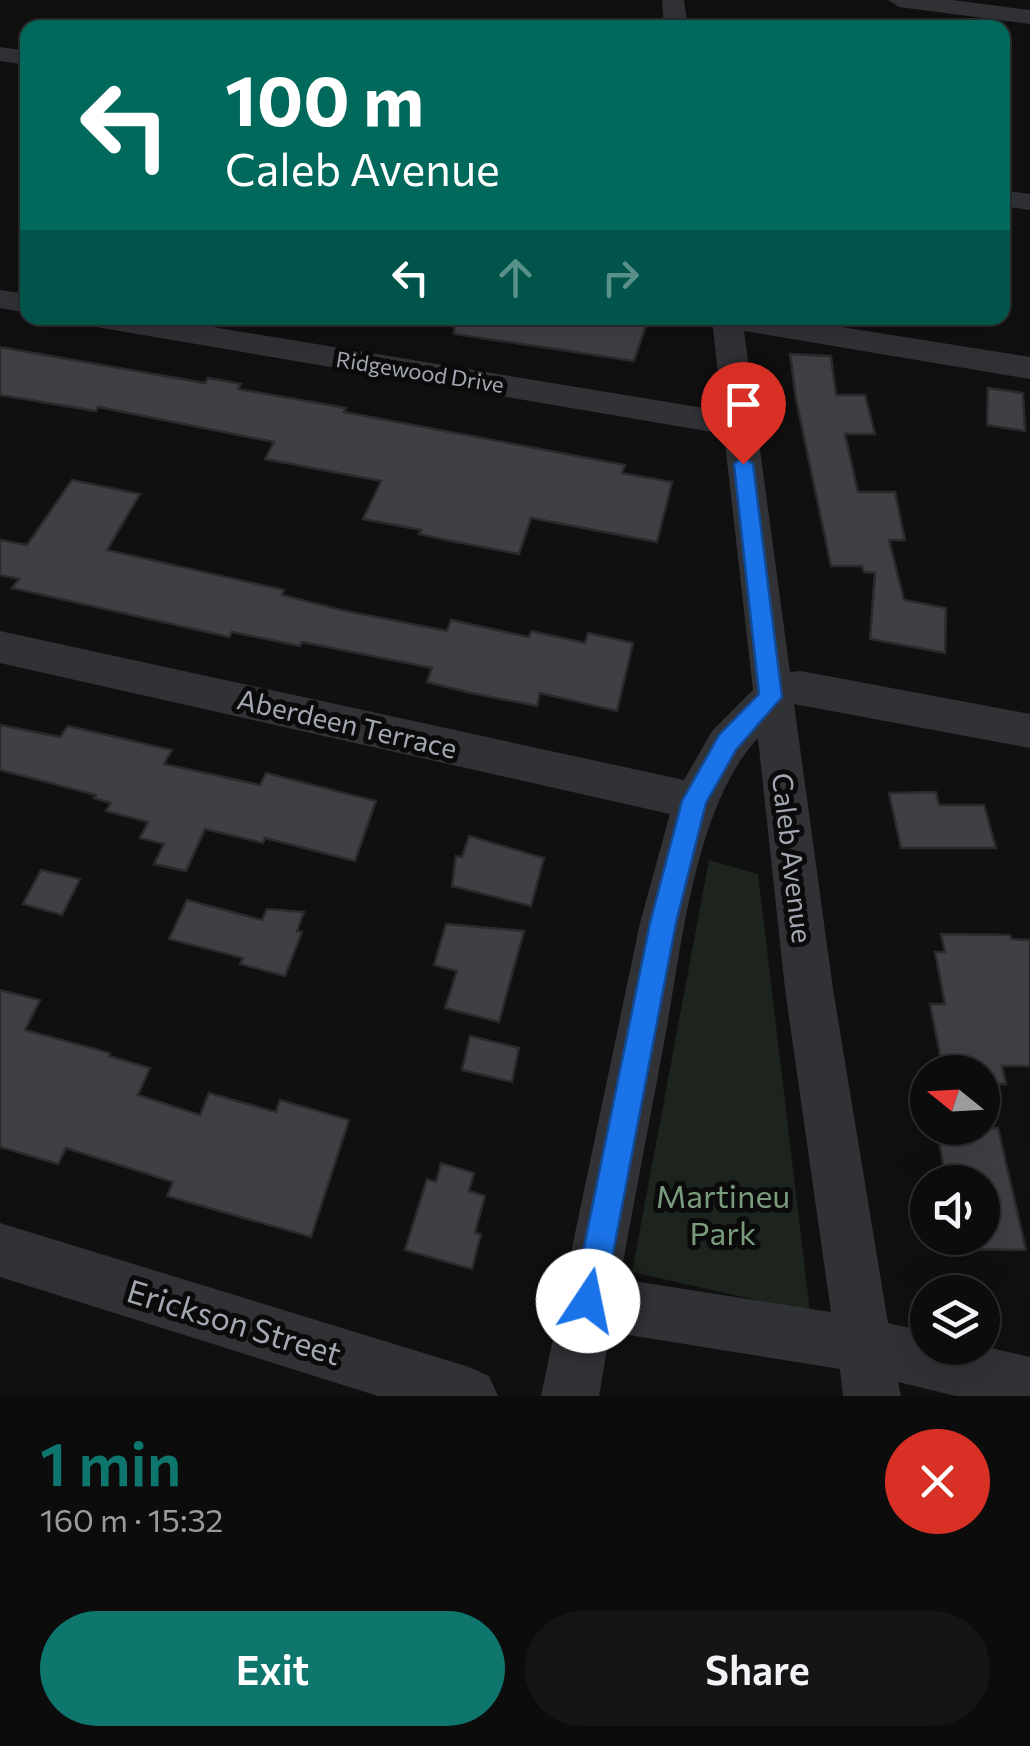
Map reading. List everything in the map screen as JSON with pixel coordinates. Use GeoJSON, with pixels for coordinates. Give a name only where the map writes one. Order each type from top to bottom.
{"type":"FeatureCollection","features":[{"type":"Feature","properties":{"kind":"street"},"geometry":{"type":"LineString","coordinates":[[898,0],[1030,16]]}},
{"type":"Feature","properties":{"kind":"street","name":"Ridgewood Drive"},"geometry":{"type":"LineString","coordinates":[[144,325],[739,425]]}},
{"type":"Feature","properties":{"kind":"street","name":"Caleb Avenue"},"geometry":{"type":"LineString","coordinates":[[729,325],[809,988],[868,1370]]}},
{"type":"Feature","properties":{"kind":"street"},"geometry":{"type":"LineString","coordinates":[[770,325],[1030,368]]}},
{"type":"Feature","properties":{"kind":"street","name":"Aberdeen Terrace"},"geometry":{"type":"LineString","coordinates":[[0,647],[694,801]]}},
{"type":"Feature","properties":{"kind":"street"},"geometry":{"type":"LineString","coordinates":[[570,1396],[663,923],[694,801],[727,742],[771,697],[801,687],[1030,730]]}},
{"type":"Feature","properties":{"kind":"street","name":"Erickson Street"},"geometry":{"type":"LineString","coordinates":[[0,1250],[469,1396]]}},
{"type":"Feature","properties":{"kind":"street"},"geometry":{"type":"LineString","coordinates":[[588,1301],[868,1370],[1030,1386]]}},
{"type":"Feature","properties":{"kind":"green space","name":"Martineu Park"},"geometry":{"type":"Polygon","coordinates":[[[709,860],[758,874],[810,1312],[632,1272],[709,860]]]}},
{"type":"Feature","properties":{"kind":"building"},"geometry":{"type":"Polygon","coordinates":[[[455,325],[646,325],[634,361],[454,334],[455,325]]]}},
{"type":"Feature","properties":{"kind":"building"},"geometry":{"type":"Polygon","coordinates":[[[0,347],[205,383],[208,378],[241,384],[238,389],[346,408],[344,412],[625,465],[622,473],[672,482],[657,542],[531,518],[519,554],[446,540],[419,534],[421,530],[363,519],[381,481],[265,459],[274,442],[98,407],[96,411],[0,395],[0,347]]]}},
{"type":"Feature","properties":{"kind":"building"},"geometry":{"type":"Polygon","coordinates":[[[790,354],[831,356],[836,395],[865,395],[875,434],[845,434],[858,492],[895,492],[905,540],[889,540],[904,600],[946,608],[945,653],[870,639],[875,573],[864,572],[862,566],[831,566],[790,354]]]}},
{"type":"Feature","properties":{"kind":"building"},"geometry":{"type":"Polygon","coordinates":[[[988,388],[1023,393],[1025,431],[987,425],[988,388]]]}},
{"type":"Feature","properties":{"kind":"building"},"geometry":{"type":"Polygon","coordinates":[[[72,480],[140,494],[107,550],[284,590],[282,595],[341,610],[447,631],[451,620],[529,637],[531,631],[585,643],[588,633],[633,643],[617,711],[540,693],[537,706],[471,693],[427,682],[432,668],[302,642],[300,646],[232,632],[229,637],[12,588],[19,579],[0,575],[0,540],[27,545],[72,480]]]}},
{"type":"Feature","properties":{"kind":"building"},"geometry":{"type":"Polygon","coordinates":[[[0,725],[60,737],[68,726],[172,750],[164,764],[260,785],[266,773],[376,801],[355,861],[265,838],[263,843],[205,829],[186,871],[154,864],[164,844],[140,838],[148,822],[106,811],[111,803],[94,798],[96,795],[0,770],[0,725]]]}},
{"type":"Feature","properties":{"kind":"building"},"geometry":{"type":"Polygon","coordinates":[[[936,792],[939,805],[984,805],[996,848],[901,848],[889,793],[936,792]]]}},
{"type":"Feature","properties":{"kind":"building"},"geometry":{"type":"Polygon","coordinates":[[[469,836],[544,858],[531,906],[452,886],[456,856],[462,857],[469,836]]]}},
{"type":"Feature","properties":{"kind":"building"},"geometry":{"type":"Polygon","coordinates":[[[41,870],[80,879],[62,915],[23,904],[41,870]]]}},
{"type":"Feature","properties":{"kind":"building"},"geometry":{"type":"Polygon","coordinates":[[[187,900],[262,920],[267,909],[304,912],[297,931],[302,932],[285,976],[240,964],[243,958],[169,939],[187,900]]]}},
{"type":"Feature","properties":{"kind":"building"},"geometry":{"type":"Polygon","coordinates":[[[446,924],[524,931],[499,1022],[445,1008],[457,971],[434,965],[446,924]]]}},
{"type":"Feature","properties":{"kind":"building"},"geometry":{"type":"Polygon","coordinates":[[[941,934],[1010,935],[1012,939],[1030,940],[1030,1066],[1002,1066],[1006,1084],[1000,1084],[1000,1055],[940,1055],[930,1004],[945,1004],[935,952],[945,952],[941,934]]]}},
{"type":"Feature","properties":{"kind":"building"},"geometry":{"type":"Polygon","coordinates":[[[0,990],[40,1000],[25,1030],[150,1068],[138,1095],[200,1115],[209,1093],[276,1112],[280,1100],[349,1120],[311,1237],[167,1196],[173,1182],[66,1148],[58,1164],[0,1147],[0,990]]]}},
{"type":"Feature","properties":{"kind":"building"},"geometry":{"type":"Polygon","coordinates":[[[470,1036],[519,1048],[512,1082],[462,1070],[470,1036]]]}},
{"type":"Feature","properties":{"kind":"building"},"geometry":{"type":"Polygon","coordinates":[[[1000,1137],[1026,1250],[1000,1250],[1000,1165],[943,1165],[940,1145],[1000,1145],[1000,1137]]]}},
{"type":"Feature","properties":{"kind":"building"},"geometry":{"type":"Polygon","coordinates":[[[441,1163],[474,1173],[469,1191],[485,1196],[475,1233],[481,1234],[472,1269],[405,1250],[427,1179],[436,1182],[441,1163]]]}},
{"type":"Feature","properties":{"kind":"route"},"geometry":{"type":"LineString","coordinates":[[588,1301],[663,923],[694,801],[727,742],[771,697],[743,464]]}}]}
